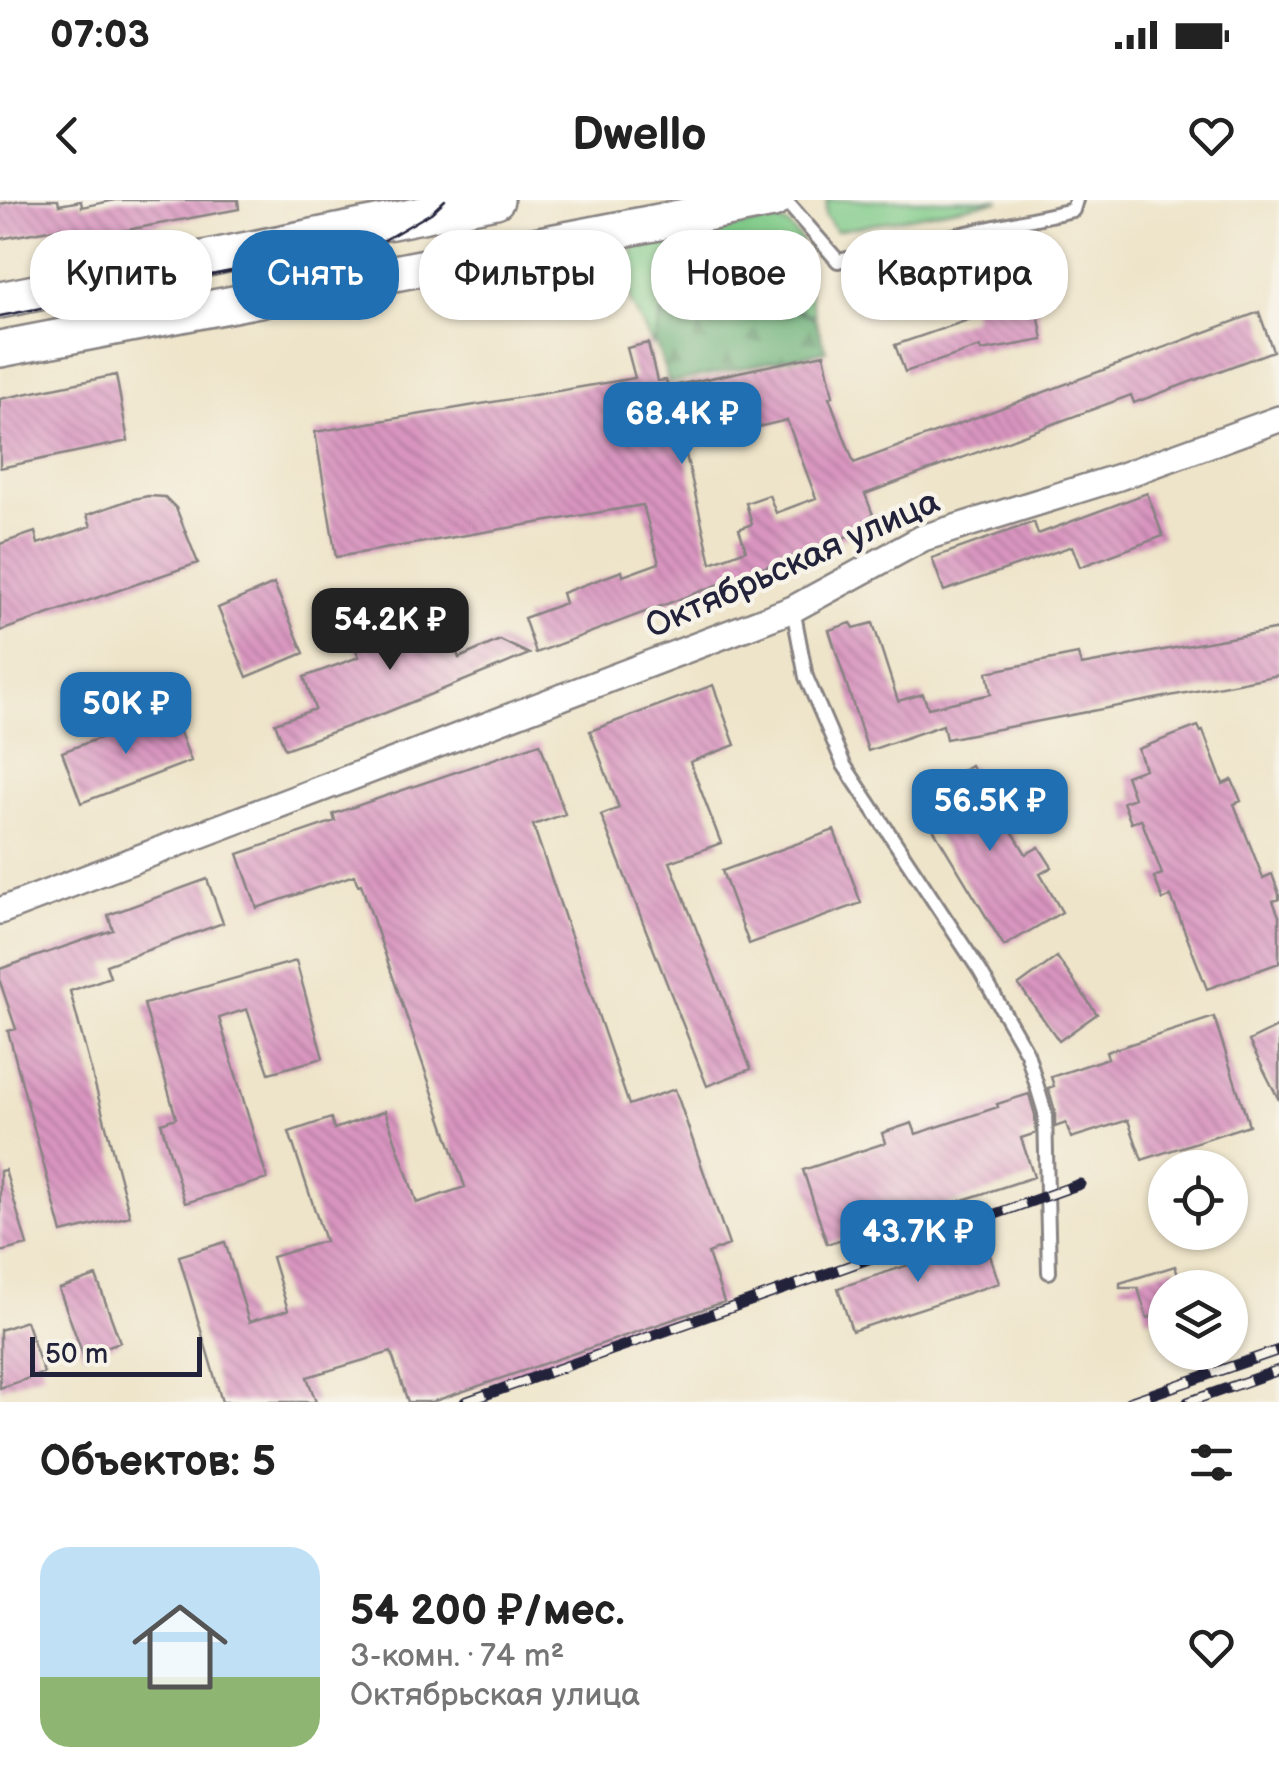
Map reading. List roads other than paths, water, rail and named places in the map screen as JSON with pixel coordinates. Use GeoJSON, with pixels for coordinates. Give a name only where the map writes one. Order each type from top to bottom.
{"type":"FeatureCollection","features":[{"type":"Feature","properties":{"kind":"main road"},"geometry":{"type":"LineString","coordinates":[[0,300],[496,200]]}},
{"type":"Feature","properties":{"kind":"main road"},"geometry":{"type":"LineString","coordinates":[[0,349],[773,200]]}},
{"type":"Feature","properties":{"kind":"street","name":"Октябрьская улица"},"geometry":{"type":"LineString","coordinates":[[0,912],[793,609],[924,538],[1119,477],[1279,419]]}},
{"type":"Feature","properties":{"kind":"lane"},"geometry":{"type":"LineString","coordinates":[[785,200],[838,261],[1073,210],[1076,200]]}},
{"type":"Feature","properties":{"kind":"lane"},"geometry":{"type":"LineString","coordinates":[[793,609],[806,676],[844,766],[980,971],[1027,1053],[1045,1113],[1048,1272]]}},
{"type":"Feature","properties":{"kind":"tram line"},"geometry":{"type":"LineString","coordinates":[[0,316],[381,242],[431,213],[445,200]]}},
{"type":"Feature","properties":{"kind":"railway"},"geometry":{"type":"LineString","coordinates":[[465,1402],[1080,1184]]}},
{"type":"Feature","properties":{"kind":"railway"},"geometry":{"type":"LineString","coordinates":[[1129,1402],[1279,1350]]}},
{"type":"Feature","properties":{"kind":"railway"},"geometry":{"type":"LineString","coordinates":[[1188,1402],[1279,1370]]}}]}
